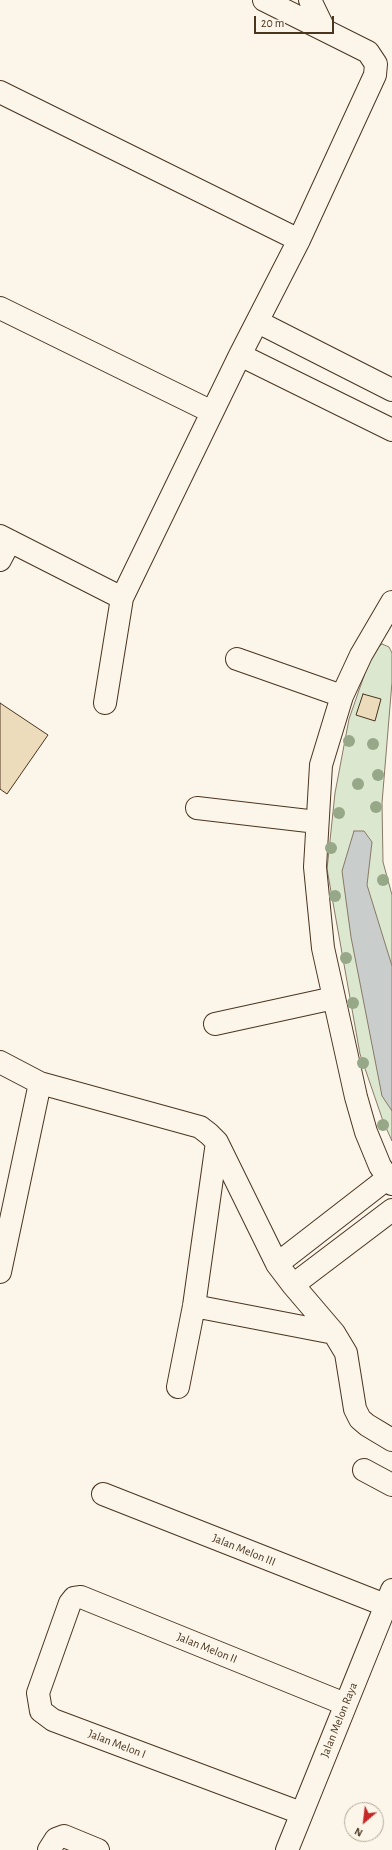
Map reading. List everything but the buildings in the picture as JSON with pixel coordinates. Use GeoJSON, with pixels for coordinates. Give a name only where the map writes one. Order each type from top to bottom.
{"type":"FeatureCollection","features":[{"type":"Feature","properties":{"kind":"street"},"geometry":{"type":"LineString","coordinates":[[105,703],[122,598],[240,355],[299,240],[375,75],[376,64],[368,52],[264,0]]}},
{"type":"Feature","properties":{"kind":"street"},"geometry":{"type":"LineString","coordinates":[[310,0],[324,29]]}},
{"type":"Feature","properties":{"kind":"street"},"geometry":{"type":"LineString","coordinates":[[0,92],[299,240]]}},
{"type":"Feature","properties":{"kind":"street"},"geometry":{"type":"LineString","coordinates":[[0,308],[212,412]]}},
{"type":"Feature","properties":{"kind":"street"},"geometry":{"type":"LineString","coordinates":[[258,322],[392,390]]}},
{"type":"Feature","properties":{"kind":"street"},"geometry":{"type":"LineString","coordinates":[[240,355],[392,430]]}},
{"type":"Feature","properties":{"kind":"street"},"geometry":{"type":"LineString","coordinates":[[0,560],[5,539],[122,598]]}},
{"type":"Feature","properties":{"kind":"street"},"geometry":{"type":"LineString","coordinates":[[277,1264],[390,1181],[380,1166],[366,1132],[356,1097],[323,948],[315,867],[321,765],[342,696],[361,655],[392,602]]}},
{"type":"Feature","properties":{"kind":"street"},"geometry":{"type":"LineString","coordinates":[[237,659],[342,696]]}},
{"type":"Feature","properties":{"kind":"street"},"geometry":{"type":"LineString","coordinates":[[197,808],[317,822]]}},
{"type":"Feature","properties":{"kind":"street"},"geometry":{"type":"LineString","coordinates":[[215,1024],[334,998]]}},
{"type":"Feature","properties":{"kind":"street"},"geometry":{"type":"LineString","coordinates":[[0,1062],[40,1083],[200,1128],[210,1134],[217,1142],[277,1264],[334,1333],[346,1353],[355,1409],[360,1419],[392,1440]]}},
{"type":"Feature","properties":{"kind":"street"},"geometry":{"type":"LineString","coordinates":[[0,1272],[7,1203],[40,1083]]}},
{"type":"Feature","properties":{"kind":"street"},"geometry":{"type":"LineString","coordinates":[[178,1387],[194,1306],[217,1142]]}},
{"type":"Feature","properties":{"kind":"street"},"geometry":{"type":"LineString","coordinates":[[293,1285],[392,1210]]}},
{"type":"Feature","properties":{"kind":"street"},"geometry":{"type":"LineString","coordinates":[[194,1306],[334,1333]]}},
{"type":"Feature","properties":{"kind":"street"},"geometry":{"type":"LineString","coordinates":[[364,1470],[392,1486]]}},
{"type":"Feature","properties":{"kind":"street","name":"Jalan Melon III"},"geometry":{"type":"LineString","coordinates":[[103,1494],[389,1598]]}},
{"type":"Feature","properties":{"kind":"street","name":"Jalan Melon II"},"geometry":{"type":"LineString","coordinates":[[70,1603],[74,1598],[81,1597],[345,1704]]}},
{"type":"Feature","properties":{"kind":"street","name":"Jalan Melon Raya"},"geometry":{"type":"LineString","coordinates":[[287,1850],[389,1598]]}},
{"type":"Feature","properties":{"kind":"street","name":"Jalan Melon I"},"geometry":{"type":"LineString","coordinates":[[70,1603],[38,1693],[42,1710],[53,1720],[301,1813]]}},
{"type":"Feature","properties":{"kind":"street"},"geometry":{"type":"LineString","coordinates":[[51,1846],[59,1837],[64,1836],[98,1850]]}},
{"type":"Feature","properties":{"kind":"green space"},"geometry":{"type":"Polygon","coordinates":[[[382,644],[389,647],[392,653],[392,682],[382,803],[383,862],[392,895],[392,1141],[383,1121],[360,1054],[327,869],[335,793],[349,719],[373,650],[382,644]]]}},
{"type":"Feature","properties":{"kind":"shaded area"},"geometry":{"type":"Polygon","coordinates":[[[354,831],[364,831],[372,842],[367,885],[392,966],[392,1111],[382,1096],[351,937],[342,871],[354,831]]]}}]}
